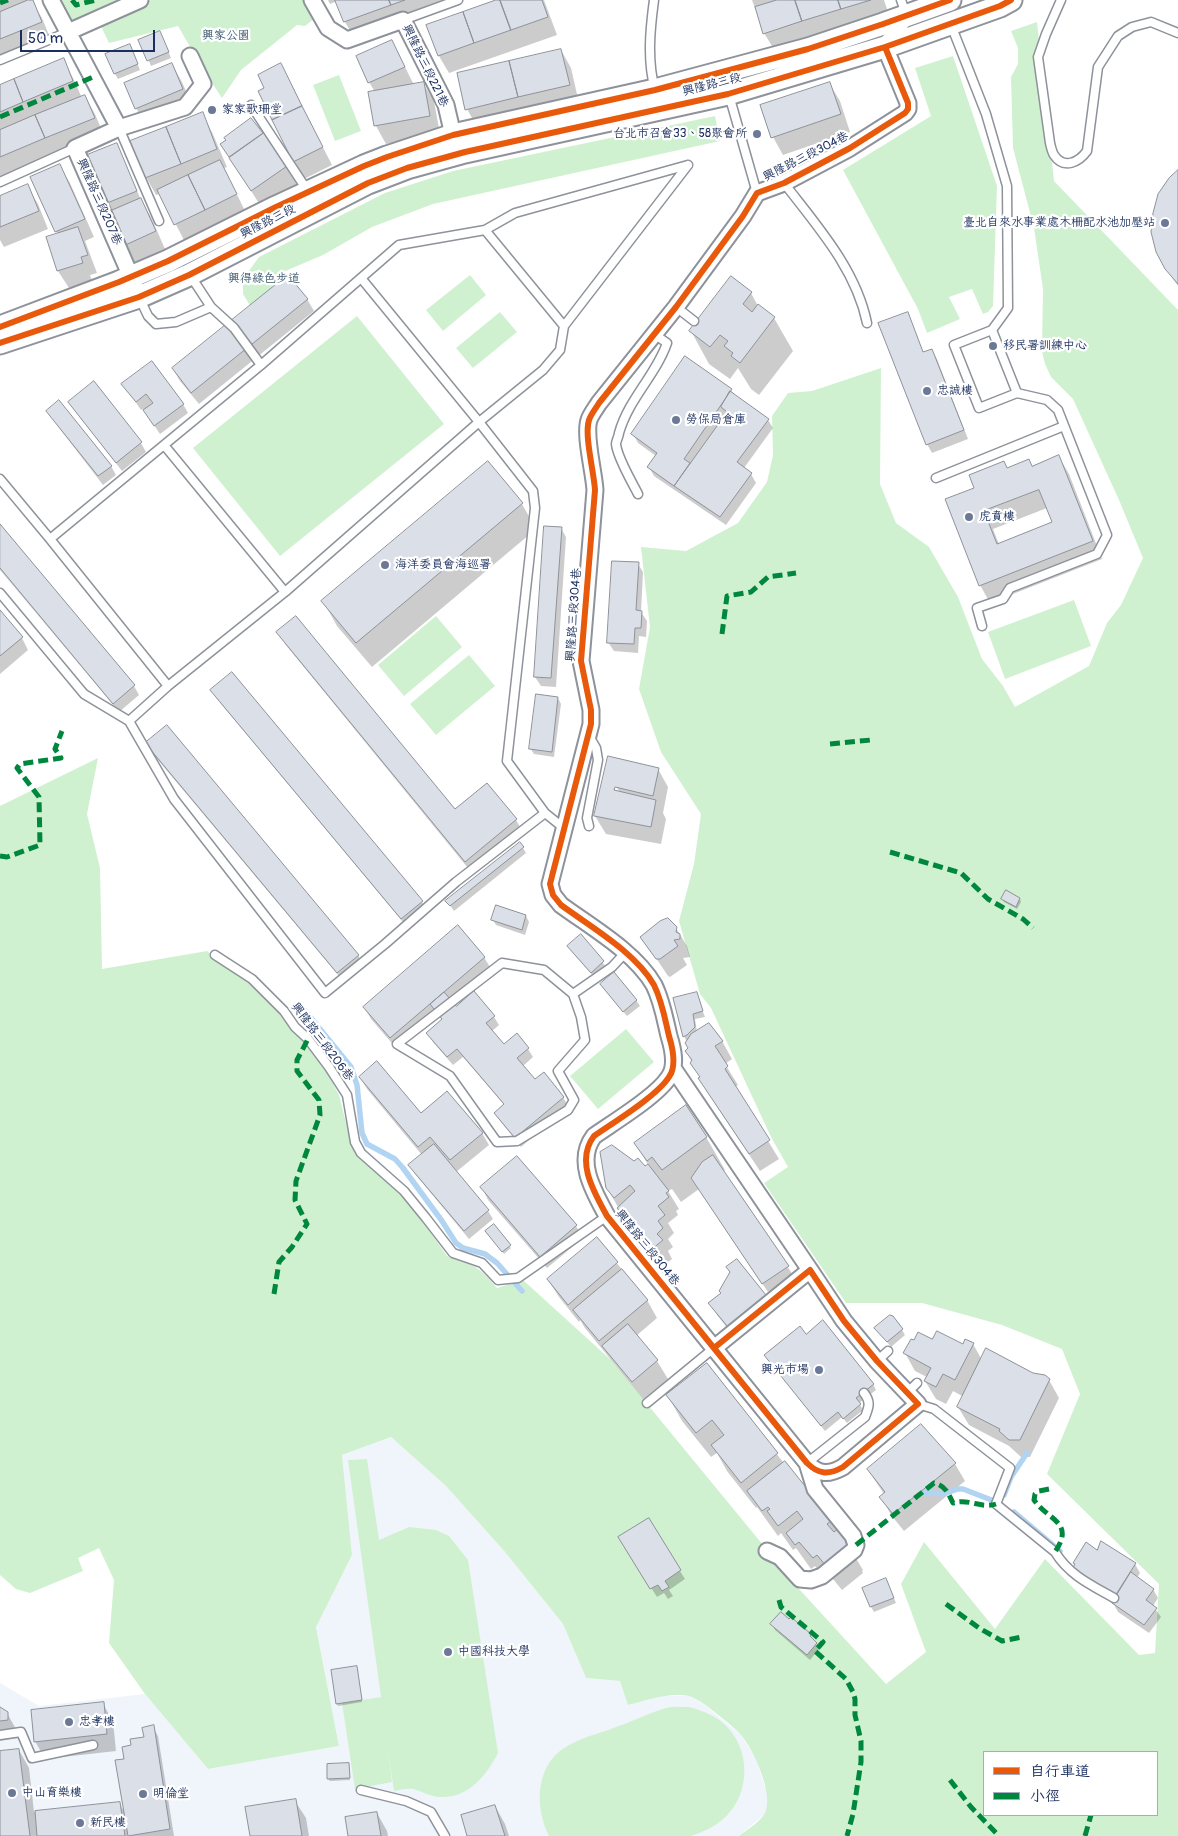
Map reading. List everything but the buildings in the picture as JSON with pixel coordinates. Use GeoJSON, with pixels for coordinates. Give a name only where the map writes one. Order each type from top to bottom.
{"type":"FeatureCollection","features":[{"type":"Feature","properties":{"kind":"main road","name":"興隆路三段"},"geometry":{"type":"LineString","coordinates":[[0,343],[139,297],[189,275],[368,183],[407,168],[658,99],[808,49],[904,8],[950,0]]}},
{"type":"Feature","properties":{"kind":"main road","name":"興隆路三段"},"geometry":{"type":"LineString","coordinates":[[0,327],[131,277],[184,254],[364,166],[453,136],[658,99],[728,94],[951,24],[1000,6],[1010,0]]}},
{"type":"Feature","properties":{"kind":"street"},"geometry":{"type":"LineString","coordinates":[[51,0],[119,128]]}},
{"type":"Feature","properties":{"kind":"street"},"geometry":{"type":"LineString","coordinates":[[68,32],[140,0]]}},
{"type":"Feature","properties":{"kind":"street","name":"興隆路三段221巷"},"geometry":{"type":"LineString","coordinates":[[312,0],[328,28],[347,40],[403,20],[446,104],[453,136]]}},
{"type":"Feature","properties":{"kind":"street"},"geometry":{"type":"LineString","coordinates":[[885,46],[904,8]]}},
{"type":"Feature","properties":{"kind":"street","name":"興隆路三段304巷"},"geometry":{"type":"LineString","coordinates":[[885,46],[908,103],[908,109],[905,114],[850,148],[784,183],[757,194],[676,307],[599,403],[589,420],[588,432],[595,490],[581,661],[591,710],[589,736],[550,884],[553,895],[561,905],[625,953],[646,973],[661,1001],[673,1050],[671,1075],[658,1090],[594,1136],[588,1144],[586,1164],[589,1180],[606,1216],[807,1463],[814,1469],[821,1472],[834,1472],[843,1467],[914,1393]]}},
{"type":"Feature","properties":{"kind":"street","name":"興隆路三段207巷"},"geometry":{"type":"LineString","coordinates":[[139,297],[75,148],[119,128],[185,107],[203,84],[190,56]]}},
{"type":"Feature","properties":{"kind":"street"},"geometry":{"type":"LineString","coordinates":[[673,1068],[844,1321],[882,1356],[914,1393]]}},
{"type":"Feature","properties":{"kind":"street"},"geometry":{"type":"LineString","coordinates":[[714,1348],[810,1270]]}},
{"type":"Feature","properties":{"kind":"street"},"geometry":{"type":"LineString","coordinates":[[768,1551],[780,1557],[800,1579],[811,1580],[828,1570],[854,1550],[856,1545],[854,1536],[815,1489],[807,1463]]}},
{"type":"Feature","properties":{"kind":"lane"},"geometry":{"type":"LineString","coordinates":[[403,20],[458,0]]}},
{"type":"Feature","properties":{"kind":"lane"},"geometry":{"type":"LineString","coordinates":[[654,0],[649,39],[652,76],[658,99]]}},
{"type":"Feature","properties":{"kind":"lane"},"geometry":{"type":"LineString","coordinates":[[1061,0],[1038,57],[1050,143],[1054,155],[1061,161],[1071,163],[1080,160],[1087,151],[1098,67],[1118,36],[1132,26],[1151,22],[1178,32]]}},
{"type":"Feature","properties":{"kind":"lane"},"geometry":{"type":"LineString","coordinates":[[951,24],[986,114],[1007,186],[1008,308],[992,330],[954,345],[979,408],[1017,393],[1047,400],[1058,410],[1107,535],[1096,554],[1010,588],[1003,599],[977,608],[982,626]]}},
{"type":"Feature","properties":{"kind":"lane"},"geometry":{"type":"LineString","coordinates":[[0,60],[68,32]]}},
{"type":"Feature","properties":{"kind":"lane"},"geometry":{"type":"LineString","coordinates":[[728,94],[757,194]]}},
{"type":"Feature","properties":{"kind":"lane"},"geometry":{"type":"LineString","coordinates":[[251,105],[308,192]]}},
{"type":"Feature","properties":{"kind":"lane"},"geometry":{"type":"LineString","coordinates":[[119,128],[159,221]]}},
{"type":"Feature","properties":{"kind":"lane"},"geometry":{"type":"LineString","coordinates":[[0,182],[75,148]]}},
{"type":"Feature","properties":{"kind":"lane"},"geometry":{"type":"LineString","coordinates":[[50,539],[261,365],[399,245],[485,230],[515,213],[688,164],[564,326],[560,350],[543,370],[479,422],[285,592],[168,686],[129,721]]}},
{"type":"Feature","properties":{"kind":"lane"},"geometry":{"type":"LineString","coordinates":[[784,183],[829,241],[844,265],[861,297],[867,323]]}},
{"type":"Feature","properties":{"kind":"lane"},"geometry":{"type":"LineString","coordinates":[[485,230],[564,326]]}},
{"type":"Feature","properties":{"kind":"lane"},"geometry":{"type":"LineString","coordinates":[[189,275],[211,307],[234,328],[261,365]]}},
{"type":"Feature","properties":{"kind":"lane"},"geometry":{"type":"LineString","coordinates":[[361,278],[533,491],[536,508],[507,761],[545,813],[564,829]]}},
{"type":"Feature","properties":{"kind":"lane"},"geometry":{"type":"LineString","coordinates":[[139,297],[148,316],[156,324],[176,322],[211,307]]}},
{"type":"Feature","properties":{"kind":"lane"},"geometry":{"type":"LineString","coordinates":[[676,307],[694,321]]}},
{"type":"Feature","properties":{"kind":"lane"},"geometry":{"type":"LineString","coordinates":[[992,330],[1017,393]]}},
{"type":"Feature","properties":{"kind":"lane"},"geometry":{"type":"LineString","coordinates":[[638,494],[616,444],[623,418],[639,390],[664,354],[667,344],[654,334]]}},
{"type":"Feature","properties":{"kind":"lane"},"geometry":{"type":"LineString","coordinates":[[936,478],[1064,426]]}},
{"type":"Feature","properties":{"kind":"lane"},"geometry":{"type":"LineString","coordinates":[[164,445],[285,592]]}},
{"type":"Feature","properties":{"kind":"lane"},"geometry":{"type":"LineString","coordinates":[[0,479],[168,686]]}},
{"type":"Feature","properties":{"kind":"lane"},"geometry":{"type":"LineString","coordinates":[[0,593],[84,694],[129,721],[174,799],[325,992],[385,944],[456,882],[545,813]]}},
{"type":"Feature","properties":{"kind":"lane"},"geometry":{"type":"LineString","coordinates":[[588,826],[587,818],[598,760],[596,748],[589,736]]}},
{"type":"Feature","properties":{"kind":"lane"},"geometry":{"type":"LineString","coordinates":[[573,994],[612,967],[625,953]]}},
{"type":"Feature","properties":{"kind":"lane","name":"興隆路三段206巷"},"geometry":{"type":"LineString","coordinates":[[215,956],[252,980],[272,998],[295,1027],[308,1039],[330,1067],[347,1094],[355,1142],[362,1153],[404,1191],[452,1253],[482,1263],[498,1280],[505,1281],[518,1278],[606,1216]]}},
{"type":"Feature","properties":{"kind":"lane"},"geometry":{"type":"LineString","coordinates":[[502,963],[544,970],[573,994],[581,1017],[585,1040],[558,1070],[574,1100],[568,1110],[517,1141],[497,1142],[450,1076],[396,1044],[502,963]]}},
{"type":"Feature","properties":{"kind":"lane"},"geometry":{"type":"LineString","coordinates":[[647,1403],[714,1348]]}},
{"type":"Feature","properties":{"kind":"lane"},"geometry":{"type":"LineString","coordinates":[[807,1463],[865,1417],[870,1406],[869,1398],[864,1393]]}},
{"type":"Feature","properties":{"kind":"lane"},"geometry":{"type":"LineString","coordinates":[[914,1393],[1010,1468],[996,1504],[1055,1552],[1061,1562],[1075,1576],[1114,1598]]}},
{"type":"Feature","properties":{"kind":"lane"},"geometry":{"type":"LineString","coordinates":[[0,1735],[21,1732],[32,1758],[93,1745]]}},
{"type":"Feature","properties":{"kind":"lane"},"geometry":{"type":"LineString","coordinates":[[361,1790],[406,1801],[430,1812],[445,1836]]}},
{"type":"Feature","properties":{"kind":"shaded area","name":"中國科技大學"},"geometry":{"type":"Polygon","coordinates":[[[391,1437],[446,1486],[505,1552],[563,1624],[586,1678],[620,1681],[629,1705],[660,1696],[690,1696],[706,1706],[741,1735],[756,1759],[769,1800],[765,1814],[739,1836],[0,1836],[0,1683],[39,1706],[145,1694],[208,1769],[339,1746],[316,1626],[352,1555],[342,1455],[391,1437]]]}},
{"type":"Feature","properties":{"kind":"green space"},"geometry":{"type":"Polygon","coordinates":[[[61,0],[122,0],[73,22],[61,0]]]}},
{"type":"Feature","properties":{"kind":"green space","name":"興家公園"},"geometry":{"type":"Polygon","coordinates":[[[151,0],[303,0],[314,19],[305,26],[297,25],[241,70],[222,98],[178,26],[109,43],[100,24],[151,0]]]}},
{"type":"Feature","properties":{"kind":"green space"},"geometry":{"type":"Polygon","coordinates":[[[1037,22],[1054,181],[1178,310],[1178,1836],[739,1836],[761,1819],[767,1805],[765,1784],[757,1762],[741,1735],[708,1707],[689,1696],[666,1696],[628,1705],[620,1681],[586,1678],[563,1624],[505,1552],[446,1486],[391,1437],[342,1455],[352,1555],[316,1627],[339,1746],[208,1769],[145,1694],[109,1643],[114,1580],[99,1548],[78,1558],[83,1571],[30,1593],[16,1589],[0,1575],[0,806],[98,758],[87,814],[100,868],[102,969],[207,951],[262,994],[296,1035],[310,1047],[329,1076],[339,1095],[349,1135],[355,1150],[364,1162],[409,1202],[447,1256],[477,1268],[497,1288],[523,1280],[611,1360],[800,1590],[886,1684],[926,1652],[901,1584],[924,1542],[995,1629],[1045,1559],[1139,1655],[1155,1653],[1159,1584],[1047,1474],[1080,1394],[1062,1349],[1002,1325],[922,1303],[846,1303],[764,1183],[788,1167],[771,1137],[711,1008],[700,994],[679,921],[694,864],[701,814],[661,752],[639,689],[650,627],[641,547],[686,551],[738,523],[767,482],[773,455],[772,416],[788,393],[812,391],[881,368],[880,484],[896,523],[929,547],[958,597],[982,659],[1003,686],[1015,707],[1089,666],[1107,623],[1121,605],[1143,558],[1073,399],[1051,377],[1045,364],[1042,351],[1043,289],[1034,228],[1013,148],[1011,77],[1018,64],[1018,48],[1011,31],[1037,22]]]}},
{"type":"Feature","properties":{"kind":"green space"},"geometry":{"type":"Polygon","coordinates":[[[953,56],[997,186],[993,306],[988,312],[983,314],[972,289],[949,297],[960,319],[927,333],[918,309],[843,170],[931,116],[915,68],[953,56]]]}},
{"type":"Feature","properties":{"kind":"green space"},"geometry":{"type":"Polygon","coordinates":[[[339,75],[361,131],[335,141],[313,85],[339,75]]]}},
{"type":"Feature","properties":{"kind":"green space","name":"興得綠色步道"},"geometry":{"type":"Polygon","coordinates":[[[715,116],[720,141],[433,204],[372,227],[323,255],[283,272],[291,280],[254,312],[243,294],[243,279],[259,257],[385,193],[453,171],[715,116]]]}},
{"type":"Feature","properties":{"kind":"green space"},"geometry":{"type":"Polygon","coordinates":[[[470,275],[486,295],[443,331],[426,310],[470,275]]]}},
{"type":"Feature","properties":{"kind":"green space"},"geometry":{"type":"Polygon","coordinates":[[[500,312],[517,332],[473,368],[456,348],[500,312]]]}},
{"type":"Feature","properties":{"kind":"green space"},"geometry":{"type":"Polygon","coordinates":[[[357,316],[444,424],[280,556],[193,448],[357,316]]]}},
{"type":"Feature","properties":{"kind":"green space"},"geometry":{"type":"Polygon","coordinates":[[[1074,600],[1091,646],[1005,679],[988,632],[1074,600]]]}},
{"type":"Feature","properties":{"kind":"green space"},"geometry":{"type":"Polygon","coordinates":[[[436,616],[462,647],[404,696],[378,665],[436,616]]]}},
{"type":"Feature","properties":{"kind":"green space"},"geometry":{"type":"Polygon","coordinates":[[[469,655],[495,686],[436,735],[410,704],[469,655]]]}},
{"type":"Feature","properties":{"kind":"green space"},"geometry":{"type":"Polygon","coordinates":[[[626,1029],[654,1062],[598,1109],[570,1076],[626,1029]]]}},
{"type":"Feature","properties":{"kind":"green space"},"geometry":{"type":"Polygon","coordinates":[[[367,1459],[379,1540],[409,1527],[436,1530],[449,1536],[468,1560],[498,1753],[482,1778],[467,1790],[449,1797],[432,1796],[413,1789],[394,1791],[388,1751],[392,1782],[355,1789],[342,1703],[381,1697],[348,1460],[367,1459]]]}},
{"type":"Feature","properties":{"kind":"green space"},"geometry":{"type":"Polygon","coordinates":[[[672,1707],[689,1707],[721,1721],[736,1739],[741,1751],[744,1763],[742,1788],[738,1800],[722,1820],[711,1828],[691,1836],[549,1836],[541,1812],[541,1786],[549,1763],[558,1753],[580,1740],[660,1710],[672,1707]]]}},
{"type":"Feature","properties":{"kind":"waterway"},"geometry":{"type":"LineString","coordinates":[[302,1007],[351,1067],[357,1085],[362,1133],[367,1144],[395,1159],[442,1221],[456,1243],[463,1248],[485,1254],[497,1263],[522,1291]]}},
{"type":"Feature","properties":{"kind":"waterway"},"geometry":{"type":"LineString","coordinates":[[1004,1495],[1011,1477],[1027,1453]]}},
{"type":"Feature","properties":{"kind":"waterway"},"geometry":{"type":"LineString","coordinates":[[922,1492],[943,1494],[963,1489],[994,1501]]}},
{"type":"Feature","properties":{"kind":"waterway"},"geometry":{"type":"LineString","coordinates":[[1014,1512],[1060,1551]]}},
{"type":"Feature","properties":{"kind":"marked path"},"geometry":{"type":"LineString","coordinates":[[0,3],[8,0]]}},
{"type":"Feature","properties":{"kind":"marked path"},"geometry":{"type":"LineString","coordinates":[[72,0],[76,5],[96,0]]}},
{"type":"Feature","properties":{"kind":"marked path"},"geometry":{"type":"LineString","coordinates":[[0,117],[93,77]]}},
{"type":"Feature","properties":{"kind":"marked path"},"geometry":{"type":"LineString","coordinates":[[722,634],[727,596],[751,592],[768,577],[796,573]]}},
{"type":"Feature","properties":{"kind":"marked path"},"geometry":{"type":"LineString","coordinates":[[0,856],[7,857],[40,845],[39,797],[17,768],[20,764],[61,758],[55,749],[62,731]]}},
{"type":"Feature","properties":{"kind":"marked path"},"geometry":{"type":"LineString","coordinates":[[830,744],[871,740]]}},
{"type":"Feature","properties":{"kind":"marked path"},"geometry":{"type":"LineString","coordinates":[[890,852],[961,873],[988,899],[1023,919],[1033,928]]}},
{"type":"Feature","properties":{"kind":"marked path"},"geometry":{"type":"LineString","coordinates":[[274,1294],[279,1262],[292,1247],[307,1224],[295,1200],[296,1181],[320,1115],[319,1100],[297,1071],[297,1060],[308,1039]]}},
{"type":"Feature","properties":{"kind":"marked path"},"geometry":{"type":"LineString","coordinates":[[856,1545],[934,1483],[944,1488],[953,1503],[996,1504]]}},
{"type":"Feature","properties":{"kind":"marked path"},"geometry":{"type":"LineString","coordinates":[[1049,1489],[1039,1491],[1035,1494],[1034,1500],[1061,1528],[1062,1534],[1055,1552]]}},
{"type":"Feature","properties":{"kind":"marked path"},"geometry":{"type":"LineString","coordinates":[[779,1600],[781,1607],[823,1642],[815,1651],[846,1679],[853,1692],[855,1715],[861,1741],[861,1762],[853,1814],[847,1836]]}},
{"type":"Feature","properties":{"kind":"marked path"},"geometry":{"type":"LineString","coordinates":[[946,1604],[979,1628],[1002,1641],[1022,1637]]}},
{"type":"Feature","properties":{"kind":"marked path"},"geometry":{"type":"LineString","coordinates":[[950,1780],[971,1807],[997,1834]]}},
{"type":"Feature","properties":{"kind":"marked path"},"geometry":{"type":"LineString","coordinates":[[1085,1836],[1091,1816]]}},
{"type":"Feature","properties":{"kind":"cycle path"},"geometry":{"type":"LineString","coordinates":[[0,327],[119,282],[168,261],[276,207],[387,157],[453,135],[655,90],[808,49],[950,0]]}},
{"type":"Feature","properties":{"kind":"cycle path"},"geometry":{"type":"LineString","coordinates":[[0,343],[139,297],[189,275],[368,183],[407,168],[465,152],[728,94],[885,47],[1000,6],[1011,0]]}},
{"type":"Feature","properties":{"kind":"cycle path"},"geometry":{"type":"LineString","coordinates":[[714,1348],[810,1270],[844,1321],[877,1361],[918,1404],[843,1467],[829,1472],[820,1472],[811,1467],[807,1463],[607,1216],[588,1176],[586,1156],[594,1136],[655,1092],[669,1077],[674,1063],[672,1046],[657,991],[646,973],[612,941],[561,905],[553,895],[550,884],[591,724],[591,710],[581,661],[595,490],[588,444],[588,427],[590,418],[599,403],[676,307],[743,216],[757,193],[784,183],[850,148],[905,113],[908,109],[908,103],[885,47]]}},
{"type":"Feature","properties":{"kind":"place","name":"家家歌珊堂"},"geometry":{"type":"Point","coordinates":[212,110]}},
{"type":"Feature","properties":{"kind":"place","name":"台北市召會33、58聚會所"},"geometry":{"type":"Point","coordinates":[757,134]}},
{"type":"Feature","properties":{"kind":"place","name":"臺北自來水事業處木柵配水池加壓站"},"geometry":{"type":"Point","coordinates":[1165,223]}},
{"type":"Feature","properties":{"kind":"place","name":"移民署訓練中心"},"geometry":{"type":"Point","coordinates":[993,346]}},
{"type":"Feature","properties":{"kind":"place","name":"忠誠樓"},"geometry":{"type":"Point","coordinates":[927,391]}},
{"type":"Feature","properties":{"kind":"place","name":"勞保局倉庫"},"geometry":{"type":"Point","coordinates":[676,420]}},
{"type":"Feature","properties":{"kind":"place","name":"虎賁樓"},"geometry":{"type":"Point","coordinates":[969,517]}},
{"type":"Feature","properties":{"kind":"place","name":"海洋委員會海巡署"},"geometry":{"type":"Point","coordinates":[385,565]}},
{"type":"Feature","properties":{"kind":"place","name":"興光市場"},"geometry":{"type":"Point","coordinates":[819,1370]}},
{"type":"Feature","properties":{"kind":"place","name":"中國科技大學"},"geometry":{"type":"Point","coordinates":[448,1652]}},
{"type":"Feature","properties":{"kind":"place","name":"忠孝樓"},"geometry":{"type":"Point","coordinates":[69,1722]}},
{"type":"Feature","properties":{"kind":"place","name":"中山育樂樓"},"geometry":{"type":"Point","coordinates":[12,1793]}},
{"type":"Feature","properties":{"kind":"place","name":"明倫堂"},"geometry":{"type":"Point","coordinates":[143,1794]}},
{"type":"Feature","properties":{"kind":"place","name":"新民樓"},"geometry":{"type":"Point","coordinates":[80,1823]}}]}
